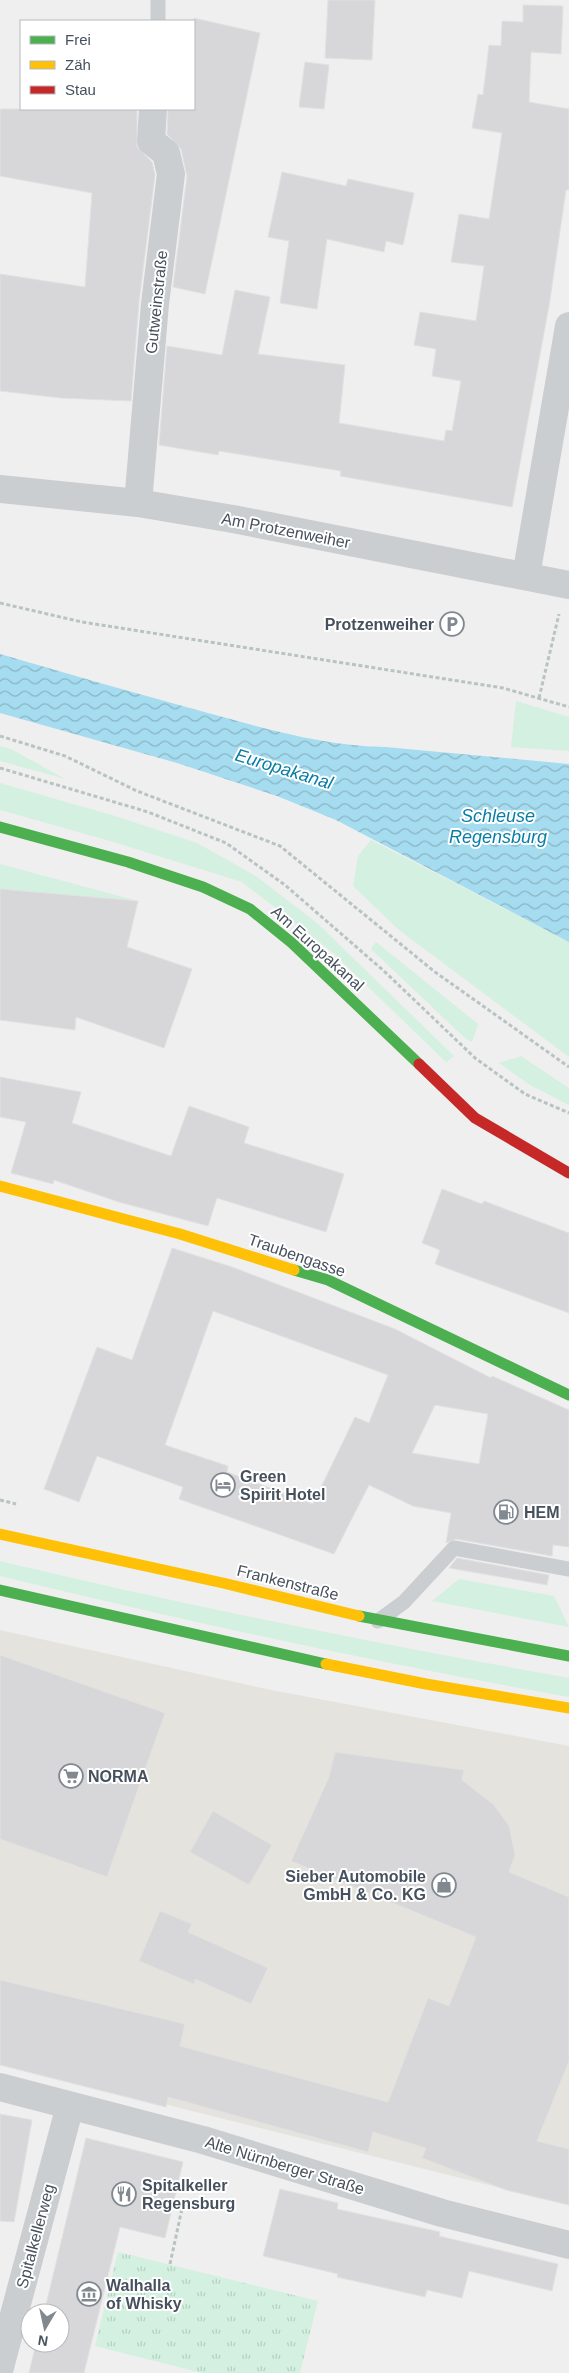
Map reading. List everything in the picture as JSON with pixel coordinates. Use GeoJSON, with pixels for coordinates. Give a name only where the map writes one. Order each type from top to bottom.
{"type":"FeatureCollection","features":[{"type":"Feature","properties":{"kind":"street","name":"Gutweinstraße"},"geometry":{"type":"LineString","coordinates":[[138,503],[155,304],[171,174],[166,154],[151,141],[153,110]]}},
{"type":"Feature","properties":{"kind":"street"},"geometry":{"type":"LineString","coordinates":[[526,576],[569,326]]}},
{"type":"Feature","properties":{"kind":"street","name":"Am Protzenweiher"},"geometry":{"type":"LineString","coordinates":[[0,489],[138,503],[567,584]]}},
{"type":"Feature","properties":{"kind":"street","name":"Am Europakanal"},"geometry":{"type":"LineString","coordinates":[[0,827],[128,862],[202,887],[250,909],[292,943],[475,1118],[569,1172]]}},
{"type":"Feature","properties":{"kind":"street","name":"Traubengasse"},"geometry":{"type":"LineString","coordinates":[[0,1186],[180,1234],[328,1280],[569,1395]]}},
{"type":"Feature","properties":{"kind":"street","name":"Frankenstraße"},"geometry":{"type":"LineString","coordinates":[[0,1534],[223,1583],[378,1621],[569,1656]]}},
{"type":"Feature","properties":{"kind":"street"},"geometry":{"type":"LineString","coordinates":[[0,1590],[348,1668],[506,1699],[569,1708]]}},
{"type":"Feature","properties":{"kind":"street","name":"Alte Nürnberger Straße"},"geometry":{"type":"LineString","coordinates":[[0,2087],[203,2140],[442,2213],[569,2245]]}},
{"type":"Feature","properties":{"kind":"street","name":"Spitalkellerweg"},"geometry":{"type":"LineString","coordinates":[[0,2367],[70,2106]]}},
{"type":"Feature","properties":{"kind":"lane"},"geometry":{"type":"LineString","coordinates":[[158,0],[158,20]]}},
{"type":"Feature","properties":{"kind":"lane"},"geometry":{"type":"LineString","coordinates":[[378,1621],[404,1602],[454,1548],[569,1570]]}},
{"type":"Feature","properties":{"kind":"path"},"geometry":{"type":"LineString","coordinates":[[539,698],[567,584]]}},
{"type":"Feature","properties":{"kind":"path"},"geometry":{"type":"LineString","coordinates":[[0,603],[82,622],[503,688],[569,707]]}},
{"type":"Feature","properties":{"kind":"path"},"geometry":{"type":"LineString","coordinates":[[0,736],[65,756],[137,791],[280,846],[435,972],[569,1066]]}},
{"type":"Feature","properties":{"kind":"path"},"geometry":{"type":"LineString","coordinates":[[0,768],[148,812],[226,843],[285,885],[384,972],[474,1058],[525,1094],[569,1113]]}},
{"type":"Feature","properties":{"kind":"path"},"geometry":{"type":"LineString","coordinates":[[170,2264],[183,2204]]}},
{"type":"Feature","properties":{"kind":"shaded area"},"geometry":{"type":"Polygon","coordinates":[[[0,1630],[266,1689],[569,1746],[569,2205],[0,2063],[0,1630]]]}},
{"type":"Feature","properties":{"kind":"green space"},"geometry":{"type":"Polygon","coordinates":[[[516,701],[569,717],[569,751],[511,747],[516,701]]]}},
{"type":"Feature","properties":{"kind":"green space"},"geometry":{"type":"Polygon","coordinates":[[[0,746],[11,749],[65,779],[0,761],[0,746]]]}},
{"type":"Feature","properties":{"kind":"green space"},"geometry":{"type":"Polygon","coordinates":[[[0,783],[115,816],[197,843],[256,876],[317,923],[454,1056],[446,1062],[332,952],[242,882],[110,841],[0,810],[0,783]]]}},
{"type":"Feature","properties":{"kind":"green space"},"geometry":{"type":"Polygon","coordinates":[[[371,840],[569,942],[569,1057],[399,930],[353,886],[358,856],[371,840]]]}},
{"type":"Feature","properties":{"kind":"green space"},"geometry":{"type":"Polygon","coordinates":[[[0,864],[138,901],[0,890],[0,864]]]}},
{"type":"Feature","properties":{"kind":"green space"},"geometry":{"type":"Polygon","coordinates":[[[376,942],[478,1024],[472,1042],[466,1039],[371,949],[376,942]]]}},
{"type":"Feature","properties":{"kind":"green space"},"geometry":{"type":"Polygon","coordinates":[[[521,1056],[569,1088],[569,1105],[530,1085],[499,1063],[521,1056]]]}},
{"type":"Feature","properties":{"kind":"green space"},"geometry":{"type":"Polygon","coordinates":[[[0,1561],[283,1624],[569,1678],[569,1697],[355,1656],[71,1593],[0,1576],[0,1561]]]}},
{"type":"Feature","properties":{"kind":"green space"},"geometry":{"type":"Polygon","coordinates":[[[459,1579],[554,1596],[569,1627],[432,1601],[459,1579]]]}},
{"type":"Feature","properties":{"kind":"green space"},"geometry":{"type":"Polygon","coordinates":[[[118,2252],[318,2301],[300,2373],[202,2373],[95,2346],[118,2252]]]}},
{"type":"Feature","properties":{"kind":"water","name":"Schleuse Regensburg"},"geometry":{"type":"Polygon","coordinates":[[[0,654],[274,731],[318,740],[341,744],[569,764],[569,942],[336,820],[277,796],[177,763],[0,713],[0,654]]]}},
{"type":"Feature","properties":{"kind":"building"},"geometry":{"type":"Polygon","coordinates":[[[328,0],[375,0],[372,60],[325,58],[328,0]]]}},
{"type":"Feature","properties":{"kind":"building"},"geometry":{"type":"Polygon","coordinates":[[[523,5],[563,6],[561,54],[531,52],[529,102],[569,109],[569,190],[566,190],[550,300],[512,507],[340,476],[341,471],[219,451],[218,455],[159,445],[167,346],[222,355],[235,290],[270,297],[258,354],[345,365],[339,423],[444,441],[446,430],[452,431],[461,381],[432,376],[436,349],[414,345],[420,312],[476,321],[484,266],[451,262],[459,214],[489,219],[502,133],[472,128],[478,94],[483,95],[489,45],[501,46],[502,21],[523,22],[523,5]]]}},
{"type":"Feature","properties":{"kind":"building"},"geometry":{"type":"Polygon","coordinates":[[[194,18],[260,33],[205,294],[173,287],[187,176],[181,149],[167,134],[168,110],[195,110],[194,18]]]}},
{"type":"Feature","properties":{"kind":"building"},"geometry":{"type":"Polygon","coordinates":[[[305,62],[329,65],[324,109],[299,107],[305,62]]]}},
{"type":"Feature","properties":{"kind":"building"},"geometry":{"type":"Polygon","coordinates":[[[0,109],[137,110],[137,147],[152,162],[155,175],[139,302],[131,401],[61,398],[0,391],[0,274],[85,287],[92,193],[0,176],[0,109]]]}},
{"type":"Feature","properties":{"kind":"building"},"geometry":{"type":"Polygon","coordinates":[[[282,172],[346,186],[348,179],[414,193],[403,245],[386,241],[384,252],[327,239],[317,309],[280,303],[289,241],[268,237],[282,172]]]}},
{"type":"Feature","properties":{"kind":"building"},"geometry":{"type":"Polygon","coordinates":[[[0,889],[138,901],[127,947],[192,969],[164,1048],[76,1017],[75,1030],[0,1020],[0,889]]]}},
{"type":"Feature","properties":{"kind":"building"},"geometry":{"type":"Polygon","coordinates":[[[0,1077],[81,1092],[72,1123],[171,1156],[189,1106],[249,1127],[244,1143],[344,1174],[326,1232],[217,1198],[208,1226],[119,1202],[54,1180],[53,1184],[11,1173],[26,1122],[0,1117],[0,1077]]]}},
{"type":"Feature","properties":{"kind":"building"},"geometry":{"type":"Polygon","coordinates":[[[442,1189],[482,1204],[484,1201],[569,1233],[569,1313],[435,1264],[440,1250],[422,1243],[442,1189]]]}},
{"type":"Feature","properties":{"kind":"building"},"geometry":{"type":"Polygon","coordinates":[[[172,1248],[232,1267],[395,1329],[491,1378],[492,1376],[569,1410],[569,1547],[553,1545],[552,1556],[456,1539],[446,1543],[451,1513],[413,1506],[369,1485],[334,1554],[179,1499],[183,1487],[97,1456],[79,1502],[44,1489],[97,1347],[132,1360],[172,1248]],[[213,1311],[165,1445],[228,1466],[227,1472],[313,1504],[355,1417],[369,1423],[388,1375],[213,1311]],[[435,1405],[412,1453],[479,1464],[488,1414],[435,1405]]]}},
{"type":"Feature","properties":{"kind":"building"},"geometry":{"type":"Polygon","coordinates":[[[457,1558],[549,1575],[547,1585],[449,1568],[457,1558]]]}},
{"type":"Feature","properties":{"kind":"building","name":"NORMA"},"geometry":{"type":"Polygon","coordinates":[[[0,1655],[165,1713],[107,1877],[0,1839],[0,1655]]]}},
{"type":"Feature","properties":{"kind":"building"},"geometry":{"type":"Polygon","coordinates":[[[335,1752],[464,1770],[462,1780],[494,1805],[509,1826],[515,1855],[509,1872],[569,1897],[569,2061],[537,2141],[569,2149],[569,2205],[506,2190],[422,2158],[426,2148],[373,2132],[368,2152],[168,2097],[166,2107],[0,2065],[0,1980],[185,2024],[180,2046],[388,2102],[428,1998],[449,2006],[476,1937],[291,1861],[329,1777],[335,1752]]]}},
{"type":"Feature","properties":{"kind":"building"},"geometry":{"type":"Polygon","coordinates":[[[213,1811],[272,1845],[249,1885],[190,1852],[213,1811]]]}},
{"type":"Feature","properties":{"kind":"building"},"geometry":{"type":"Polygon","coordinates":[[[160,1911],[192,1924],[188,1932],[268,1968],[251,2004],[195,1979],[194,1984],[139,1961],[160,1911]]]}},
{"type":"Feature","properties":{"kind":"building"},"geometry":{"type":"Polygon","coordinates":[[[0,2114],[32,2120],[14,2222],[0,2221],[0,2114]]]}},
{"type":"Feature","properties":{"kind":"building"},"geometry":{"type":"Polygon","coordinates":[[[86,2138],[183,2162],[165,2238],[120,2227],[84,2373],[29,2373],[34,2353],[70,2353],[70,2303],[46,2303],[86,2138]]]}},
{"type":"Feature","properties":{"kind":"building"},"geometry":{"type":"Polygon","coordinates":[[[280,2189],[338,2203],[337,2209],[440,2232],[439,2236],[558,2264],[552,2291],[469,2271],[462,2298],[427,2290],[425,2297],[337,2277],[338,2274],[263,2256],[280,2189]]]}},
{"type":"Feature","properties":{"kind":"traffic: fast"},"geometry":{"type":"LineString","coordinates":[[0,827],[128,862],[203,887],[250,909],[292,943],[419,1064]]}},
{"type":"Feature","properties":{"kind":"traffic: fast"},"geometry":{"type":"LineString","coordinates":[[294,1270],[328,1280],[569,1395]]}},
{"type":"Feature","properties":{"kind":"traffic: fast"},"geometry":{"type":"LineString","coordinates":[[0,1590],[326,1664]]}},
{"type":"Feature","properties":{"kind":"traffic: fast"},"geometry":{"type":"LineString","coordinates":[[359,1616],[569,1656]]}},
{"type":"Feature","properties":{"kind":"traffic: slow"},"geometry":{"type":"LineString","coordinates":[[0,1186],[180,1234],[294,1270]]}},
{"type":"Feature","properties":{"kind":"traffic: slow"},"geometry":{"type":"LineString","coordinates":[[0,1534],[223,1583],[359,1616]]}},
{"type":"Feature","properties":{"kind":"traffic: slow"},"geometry":{"type":"LineString","coordinates":[[326,1664],[426,1684],[569,1708]]}},
{"type":"Feature","properties":{"kind":"traffic: jam"},"geometry":{"type":"LineString","coordinates":[[419,1064],[475,1118],[569,1173]]}},
{"type":"Feature","properties":{"kind":"place","name":"Protzenweiher"},"geometry":{"type":"Point","coordinates":[452,624]}},
{"type":"Feature","properties":{"kind":"place","name":"Green Spirit Hotel"},"geometry":{"type":"Point","coordinates":[223,1485]}},
{"type":"Feature","properties":{"kind":"place","name":"HEM"},"geometry":{"type":"Point","coordinates":[506,1512]}},
{"type":"Feature","properties":{"kind":"place","name":"NORMA"},"geometry":{"type":"Point","coordinates":[71,1776]}},
{"type":"Feature","properties":{"kind":"place","name":"Sieber Automobile GmbH & Co. KG"},"geometry":{"type":"Point","coordinates":[444,1885]}},
{"type":"Feature","properties":{"kind":"place","name":"Spitalkeller Regensburg"},"geometry":{"type":"Point","coordinates":[124,2194]}},
{"type":"Feature","properties":{"kind":"place","name":"Walhalla of Whisky"},"geometry":{"type":"Point","coordinates":[89,2294]}},
{"type":"Feature","properties":{"kind":"water label","name":"Europakanal"},"geometry":{"type":"Point","coordinates":[284,769]}}]}
